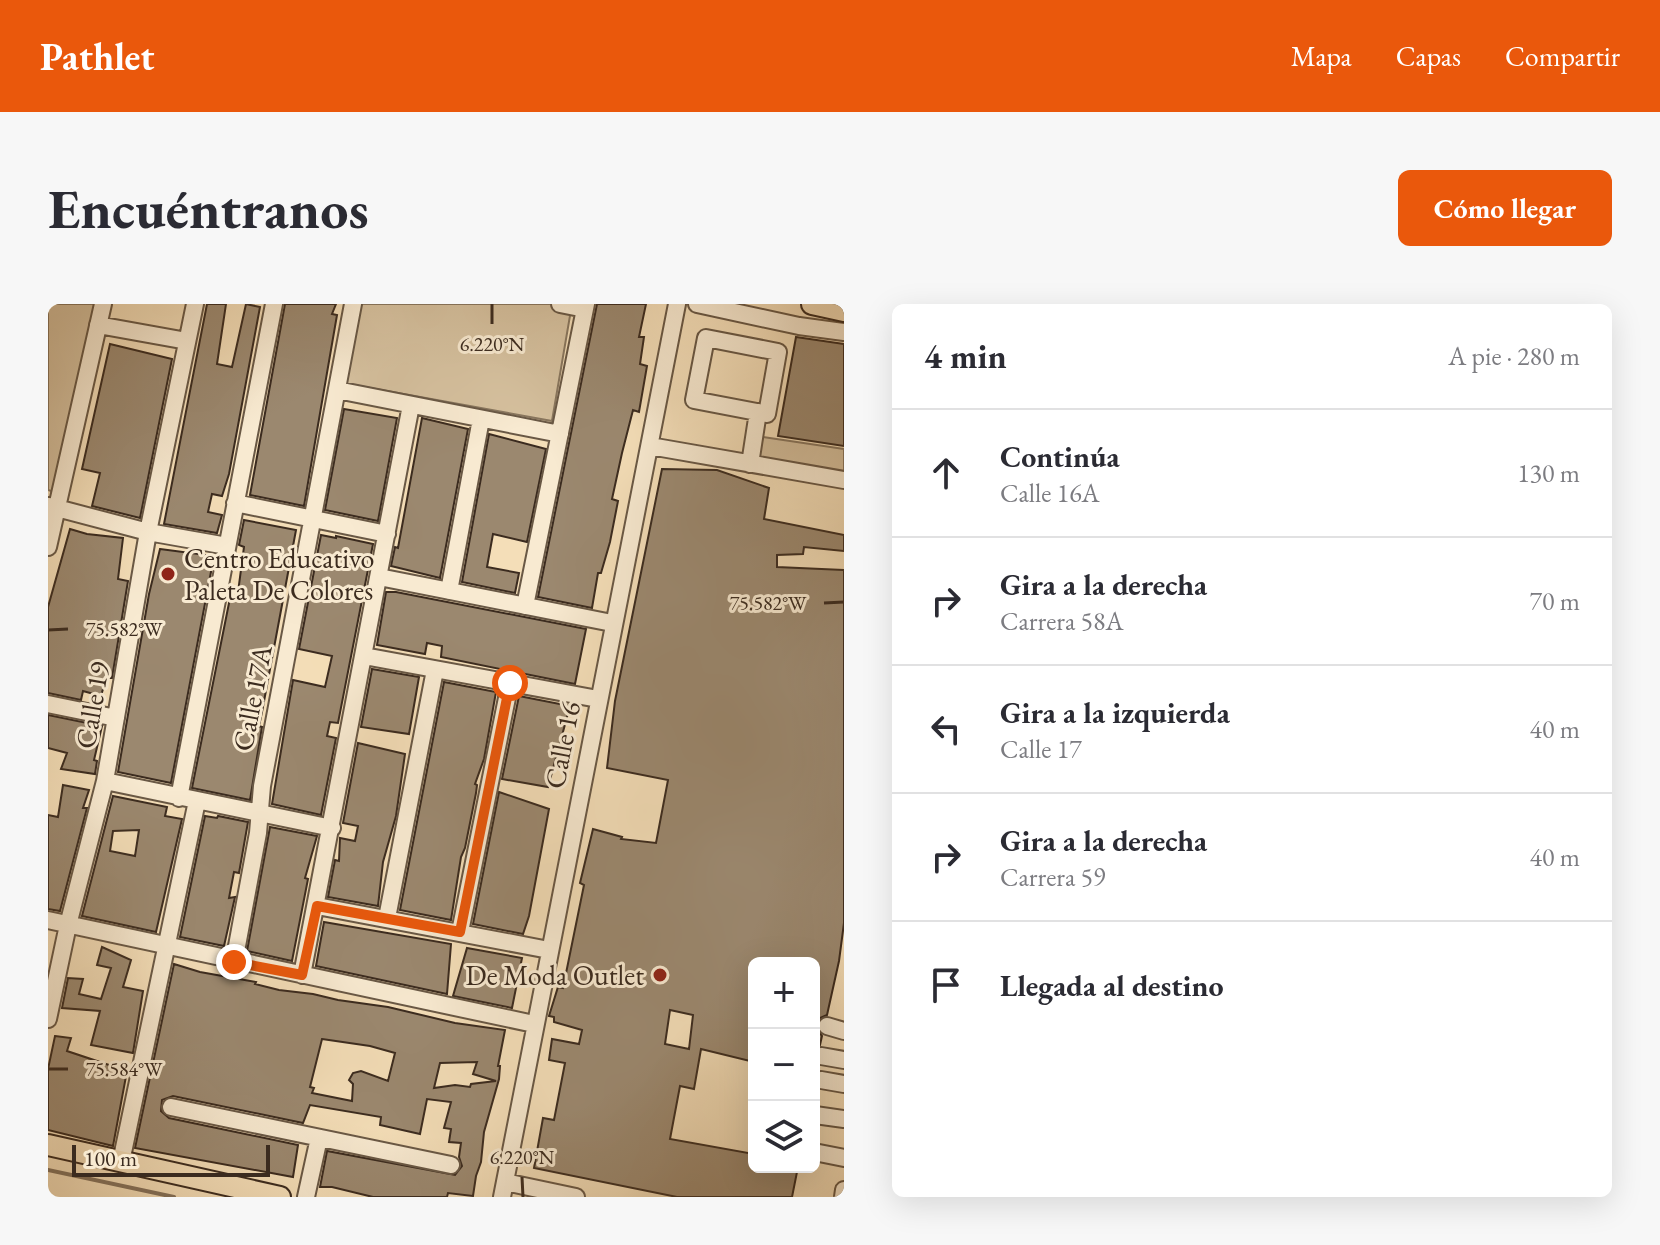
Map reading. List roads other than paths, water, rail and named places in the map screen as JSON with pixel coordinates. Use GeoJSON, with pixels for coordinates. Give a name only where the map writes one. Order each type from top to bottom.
{"type":"FeatureCollection","features":[{"type":"Feature","properties":{"kind":"main road"},"geometry":{"type":"LineString","coordinates":[[812,304],[844,311]]}},
{"type":"Feature","properties":{"kind":"main road"},"geometry":{"type":"LineString","coordinates":[[48,1145],[280,1197]]}},
{"type":"Feature","properties":{"kind":"street"},"geometry":{"type":"LineString","coordinates":[[48,547],[52,507],[103,304]]}},
{"type":"Feature","properties":{"kind":"street","name":"Calle 19"},"geometry":{"type":"LineString","coordinates":[[48,1019],[68,925],[105,781],[148,532],[195,304]]}},
{"type":"Feature","properties":{"kind":"street"},"geometry":{"type":"LineString","coordinates":[[179,798],[274,304]]}},
{"type":"Feature","properties":{"kind":"street","name":"Calle 17A"},"geometry":{"type":"LineString","coordinates":[[234,962],[353,304]]}},
{"type":"Feature","properties":{"kind":"street"},"geometry":{"type":"LineString","coordinates":[[525,606],[586,306],[560,304]]}},
{"type":"Feature","properties":{"kind":"street","name":"Calle 16"},"geometry":{"type":"LineString","coordinates":[[503,1190],[677,304]]}},
{"type":"Feature","properties":{"kind":"street"},"geometry":{"type":"LineString","coordinates":[[697,304],[799,326],[844,332]]}},
{"type":"Feature","properties":{"kind":"street"},"geometry":{"type":"LineString","coordinates":[[98,325],[187,341]]}},
{"type":"Feature","properties":{"kind":"street"},"geometry":{"type":"LineString","coordinates":[[706,338],[778,352],[767,414],[758,412],[694,400],[706,338]]}},
{"type":"Feature","properties":{"kind":"street"},"geometry":{"type":"LineString","coordinates":[[337,390],[560,434]]}},
{"type":"Feature","properties":{"kind":"street"},"geometry":{"type":"LineString","coordinates":[[302,975],[411,405]]}},
{"type":"Feature","properties":{"kind":"street"},"geometry":{"type":"LineString","coordinates":[[750,464],[758,412]]}},
{"type":"Feature","properties":{"kind":"street"},"geometry":{"type":"LineString","coordinates":[[449,591],[481,419]]}},
{"type":"Feature","properties":{"kind":"street"},"geometry":{"type":"LineString","coordinates":[[650,446],[844,480]]}},
{"type":"Feature","properties":{"kind":"street"},"geometry":{"type":"LineString","coordinates":[[235,503],[387,534]]}},
{"type":"Feature","properties":{"kind":"street"},"geometry":{"type":"LineString","coordinates":[[52,507],[148,532],[227,546]]}},
{"type":"Feature","properties":{"kind":"street"},"geometry":{"type":"LineString","coordinates":[[379,577],[612,623]]}},
{"type":"Feature","properties":{"kind":"street"},"geometry":{"type":"LineString","coordinates":[[364,656],[598,699]]}},
{"type":"Feature","properties":{"kind":"street"},"geometry":{"type":"LineString","coordinates":[[387,918],[435,670]]}},
{"type":"Feature","properties":{"kind":"street"},"geometry":{"type":"LineString","coordinates":[[460,932],[510,683]]}},
{"type":"Feature","properties":{"kind":"street"},"geometry":{"type":"LineString","coordinates":[[48,704],[116,718]]}},
{"type":"Feature","properties":{"kind":"street"},"geometry":{"type":"LineString","coordinates":[[105,781],[332,828]]}},
{"type":"Feature","properties":{"kind":"street"},"geometry":{"type":"LineString","coordinates":[[121,1162],[197,801]]}},
{"type":"Feature","properties":{"kind":"street"},"geometry":{"type":"LineString","coordinates":[[317,906],[549,950]]}},
{"type":"Feature","properties":{"kind":"street"},"geometry":{"type":"LineString","coordinates":[[48,920],[534,1024]]}},
{"type":"Feature","properties":{"kind":"street"},"geometry":{"type":"LineString","coordinates":[[821,1056],[844,1060]]}},
{"type":"Feature","properties":{"kind":"street"},"geometry":{"type":"LineString","coordinates":[[821,1080],[844,1084]]}},
{"type":"Feature","properties":{"kind":"street"},"geometry":{"type":"LineString","coordinates":[[171,1107],[451,1165]]}},
{"type":"Feature","properties":{"kind":"street"},"geometry":{"type":"LineString","coordinates":[[820,1116],[844,1119]]}},
{"type":"Feature","properties":{"kind":"street"},"geometry":{"type":"LineString","coordinates":[[306,1197],[319,1138]]}},
{"type":"Feature","properties":{"kind":"street"},"geometry":{"type":"LineString","coordinates":[[820,1153],[844,1158]]}},
{"type":"Feature","properties":{"kind":"street"},"geometry":{"type":"LineString","coordinates":[[503,1190],[576,1197]]}},
{"type":"Feature","properties":{"kind":"street"},"geometry":{"type":"LineString","coordinates":[[843,1197],[844,1190]]}},
{"type":"Feature","properties":{"kind":"waterway"},"geometry":{"type":"LineString","coordinates":[[48,1170],[174,1197]]}},
{"type":"Feature","properties":{"kind":"place","name":"Centro Educativo Paleta De Colores"},"geometry":{"type":"Point","coordinates":[168,574]}},
{"type":"Feature","properties":{"kind":"place","name":"De Moda Outlet"},"geometry":{"type":"Point","coordinates":[660,975]}}]}
